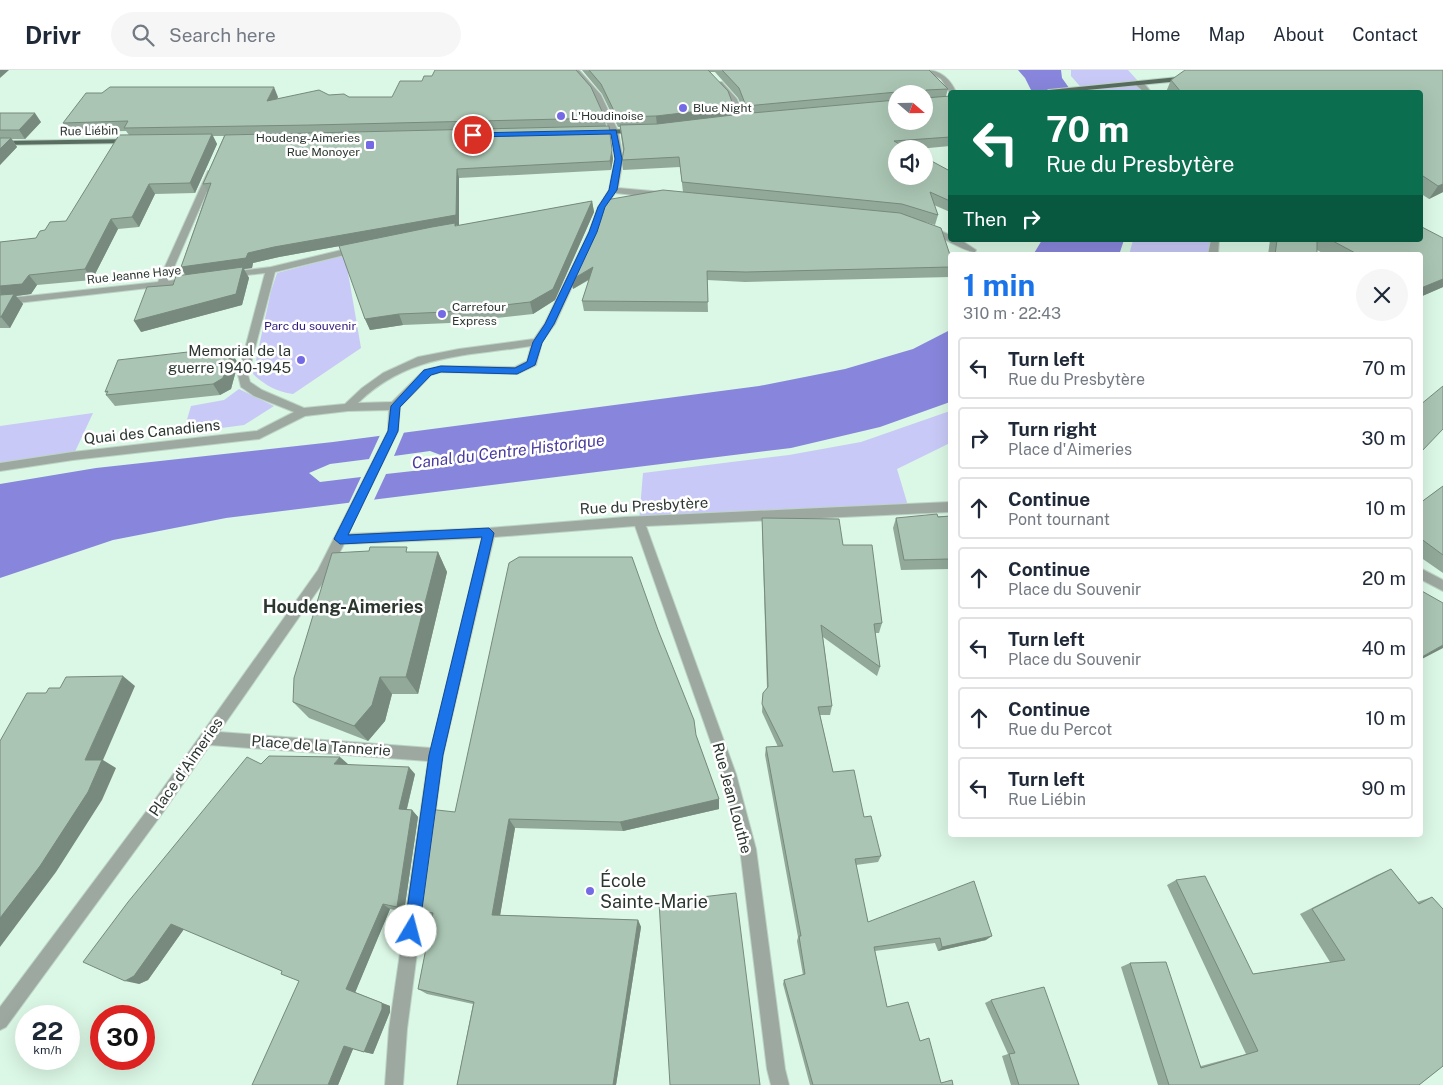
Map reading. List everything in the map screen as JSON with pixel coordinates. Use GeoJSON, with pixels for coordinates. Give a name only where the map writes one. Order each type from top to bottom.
{"type":"FeatureCollection","features":[{"type":"Feature","properties":{"kind":"main road"},"geometry":{"type":"LineString","coordinates":[[1071,90],[1194,77]]}},
{"type":"Feature","properties":{"kind":"main road"},"geometry":{"type":"LineString","coordinates":[[732,121],[751,119]]}},
{"type":"Feature","properties":{"kind":"main road"},"geometry":{"type":"LineString","coordinates":[[587,132],[649,130]]}},
{"type":"Feature","properties":{"kind":"main road","name":"Rue Liébin"},"geometry":{"type":"LineString","coordinates":[[0,143],[138,141]]}},
{"type":"Feature","properties":{"kind":"street"},"geometry":{"type":"LineString","coordinates":[[271,270],[243,375],[245,384],[258,393],[304,412],[348,407],[395,406],[428,372],[441,369],[517,371],[532,363],[537,342],[550,324],[593,232],[602,207],[613,190],[619,159],[614,131],[597,95],[575,70]]}},
{"type":"Feature","properties":{"kind":"street"},"geometry":{"type":"LineString","coordinates":[[929,70],[944,78]]}},
{"type":"Feature","properties":{"kind":"street"},"geometry":{"type":"LineString","coordinates":[[939,70],[952,90]]}},
{"type":"Feature","properties":{"kind":"street"},"geometry":{"type":"LineString","coordinates":[[712,76],[733,99],[742,120]]}},
{"type":"Feature","properties":{"kind":"street"},"geometry":{"type":"LineString","coordinates":[[1139,84],[1146,90]]}},
{"type":"Feature","properties":{"kind":"street"},"geometry":{"type":"LineString","coordinates":[[162,285],[213,167]]}},
{"type":"Feature","properties":{"kind":"street"},"geometry":{"type":"LineString","coordinates":[[613,190],[672,196]]}},
{"type":"Feature","properties":{"kind":"street"},"geometry":{"type":"LineString","coordinates":[[592,209],[602,207]]}},
{"type":"Feature","properties":{"kind":"street"},"geometry":{"type":"LineString","coordinates":[[916,224],[948,237]]}},
{"type":"Feature","properties":{"kind":"street"},"geometry":{"type":"LineString","coordinates":[[958,242],[972,250]]}},
{"type":"Feature","properties":{"kind":"street"},"geometry":{"type":"LineString","coordinates":[[225,276],[271,270],[369,247]]}},
{"type":"Feature","properties":{"kind":"street","name":"Rue Jeanne Haye"},"geometry":{"type":"LineString","coordinates":[[0,302],[198,280]]}},
{"type":"Feature","properties":{"kind":"street"},"geometry":{"type":"LineString","coordinates":[[348,407],[360,394],[384,378],[432,357],[537,342]]}},
{"type":"Feature","properties":{"kind":"street","name":"Place d'Aimeries"},"geometry":{"type":"LineString","coordinates":[[0,1021],[153,814],[323,573],[393,431],[395,406]]}},
{"type":"Feature","properties":{"kind":"street","name":"Quai des Canadiens"},"geometry":{"type":"LineString","coordinates":[[0,467],[73,456],[259,435],[304,412]]}},
{"type":"Feature","properties":{"kind":"street","name":"Rue du Presbytère"},"geometry":{"type":"LineString","coordinates":[[340,539],[489,533],[638,522],[948,507]]}},
{"type":"Feature","properties":{"kind":"street","name":"Rue Jean Louthe"},"geometry":{"type":"LineString","coordinates":[[638,522],[729,774],[734,793],[748,849],[776,1069],[780,1085]]}},
{"type":"Feature","properties":{"kind":"street"},"geometry":{"type":"LineString","coordinates":[[394,1085],[398,1029],[436,755],[489,533]]}},
{"type":"Feature","properties":{"kind":"street"},"geometry":{"type":"LineString","coordinates":[[1423,574],[1443,586]]}},
{"type":"Feature","properties":{"kind":"street","name":"Place de la Tannerie"},"geometry":{"type":"LineString","coordinates":[[207,738],[436,755]]}},
{"type":"Feature","properties":{"kind":"green space"},"geometry":{"type":"Polygon","coordinates":[[[1071,70],[1128,70],[1146,90],[1083,90],[1071,76],[1071,70]]]}},
{"type":"Feature","properties":{"kind":"green space"},"geometry":{"type":"Polygon","coordinates":[[[1132,242],[1215,242],[1213,252],[1130,252],[1132,242]]]}},
{"type":"Feature","properties":{"kind":"green space","name":"Parc du souvenir"},"geometry":{"type":"Polygon","coordinates":[[[345,255],[361,348],[293,394],[276,390],[262,382],[253,374],[271,291],[277,273],[345,255]]]}},
{"type":"Feature","properties":{"kind":"green space"},"geometry":{"type":"Polygon","coordinates":[[[239,389],[274,406],[244,425],[183,433],[191,406],[224,400],[239,389]]]}},
{"type":"Feature","properties":{"kind":"green space"},"geometry":{"type":"Polygon","coordinates":[[[948,412],[948,444],[897,469],[909,509],[639,522],[643,473],[789,455],[861,442],[948,412]]]}},
{"type":"Feature","properties":{"kind":"green space"},"geometry":{"type":"Polygon","coordinates":[[[93,413],[73,456],[0,467],[0,426],[93,413]]]}},
{"type":"Feature","properties":{"kind":"water"},"geometry":{"type":"Polygon","coordinates":[[[1018,70],[1061,70],[1062,78],[1071,90],[1031,90],[1025,78],[1018,70]]]}},
{"type":"Feature","properties":{"kind":"water"},"geometry":{"type":"Polygon","coordinates":[[[1041,242],[1123,242],[1120,252],[1035,252],[1041,242]]]}},
{"type":"Feature","properties":{"kind":"water","name":"Canal du Centre Historique"},"geometry":{"type":"Polygon","coordinates":[[[948,331],[948,403],[880,427],[791,448],[226,518],[113,540],[0,578],[0,484],[96,468],[333,442],[759,386],[845,369],[913,349],[948,331]]]}},
{"type":"Feature","properties":{"kind":"pier"},"geometry":{"type":"Polygon","coordinates":[[[405,430],[394,456],[430,451],[446,457],[431,469],[386,474],[373,502],[348,505],[361,477],[320,482],[309,473],[330,464],[369,459],[381,433],[405,430]]]}},
{"type":"Feature","properties":{"kind":"building"},"geometry":{"type":"Polygon","coordinates":[[[435,70],[576,70],[591,87],[605,118],[124,128],[128,121],[63,123],[86,93],[102,93],[110,87],[274,87],[267,101],[319,90],[329,95],[344,94],[349,97],[392,97],[400,81],[422,81],[424,76],[432,76],[435,70]]]}},
{"type":"Feature","properties":{"kind":"building"},"geometry":{"type":"Polygon","coordinates":[[[589,70],[708,70],[728,91],[734,107],[656,116],[617,117],[601,84],[589,70]]]}},
{"type":"Feature","properties":{"kind":"building"},"geometry":{"type":"Polygon","coordinates":[[[722,70],[929,70],[948,89],[933,90],[933,85],[888,85],[888,93],[746,106],[739,88],[722,70]]]}},
{"type":"Feature","properties":{"kind":"building"},"geometry":{"type":"Polygon","coordinates":[[[1185,70],[1443,70],[1443,184],[1438,186],[1423,176],[1423,90],[1179,90],[1171,80],[1185,70]]]}},
{"type":"Feature","properties":{"kind":"building"},"geometry":{"type":"Polygon","coordinates":[[[948,96],[948,137],[888,140],[888,185],[933,185],[933,162],[948,170],[948,200],[930,192],[938,215],[902,204],[682,182],[679,157],[622,160],[624,149],[620,125],[657,124],[741,114],[888,101],[888,130],[933,130],[933,97],[948,96]]]}},
{"type":"Feature","properties":{"kind":"building"},"geometry":{"type":"Polygon","coordinates":[[[0,113],[35,113],[19,130],[0,130],[0,113]]]}},
{"type":"Feature","properties":{"kind":"building"},"geometry":{"type":"Polygon","coordinates":[[[609,126],[612,150],[610,161],[457,169],[456,215],[274,247],[248,253],[246,258],[181,267],[211,183],[203,184],[225,135],[609,126]]]}},
{"type":"Feature","properties":{"kind":"building"},"geometry":{"type":"Polygon","coordinates":[[[212,134],[190,183],[149,184],[132,217],[111,219],[85,269],[29,275],[22,284],[0,286],[0,242],[36,238],[40,231],[45,230],[50,222],[66,221],[119,135],[212,134]]]}},
{"type":"Feature","properties":{"kind":"building"},"geometry":{"type":"Polygon","coordinates":[[[0,138],[11,138],[0,149],[0,138]]]}},
{"type":"Feature","properties":{"kind":"building"},"geometry":{"type":"Polygon","coordinates":[[[663,190],[900,213],[941,228],[949,252],[948,267],[746,272],[707,271],[708,302],[582,301],[593,267],[571,280],[606,200],[663,190]]]}},
{"type":"Feature","properties":{"kind":"building"},"geometry":{"type":"Polygon","coordinates":[[[592,201],[553,289],[530,302],[365,319],[339,246],[432,227],[455,223],[455,226],[592,201]]]}},
{"type":"Feature","properties":{"kind":"building"},"geometry":{"type":"Polygon","coordinates":[[[1423,228],[1443,238],[1443,279],[1423,287],[1423,252],[1353,252],[1335,242],[1423,242],[1423,228]]]}},
{"type":"Feature","properties":{"kind":"building"},"geometry":{"type":"Polygon","coordinates":[[[1277,242],[1317,242],[1317,252],[1275,252],[1277,242]]]}},
{"type":"Feature","properties":{"kind":"building"},"geometry":{"type":"Polygon","coordinates":[[[243,267],[236,294],[134,321],[147,287],[173,285],[176,276],[243,267]]]}},
{"type":"Feature","properties":{"kind":"building"},"geometry":{"type":"Polygon","coordinates":[[[14,294],[1,317],[0,317],[0,295],[14,294]]]}},
{"type":"Feature","properties":{"kind":"building"},"geometry":{"type":"Polygon","coordinates":[[[223,348],[221,353],[231,352],[223,378],[213,384],[106,395],[108,391],[105,392],[118,360],[223,348]]]}},
{"type":"Feature","properties":{"kind":"building"},"geometry":{"type":"Polygon","coordinates":[[[1443,386],[1443,429],[1423,450],[1423,403],[1443,386]]]}},
{"type":"Feature","properties":{"kind":"building"},"geometry":{"type":"Polygon","coordinates":[[[1443,486],[1443,555],[1423,540],[1423,501],[1443,486]]]}},
{"type":"Feature","properties":{"kind":"building"},"geometry":{"type":"Polygon","coordinates":[[[937,514],[938,517],[948,516],[948,559],[904,560],[896,518],[937,514]]]}},
{"type":"Feature","properties":{"kind":"building"},"geometry":{"type":"Polygon","coordinates":[[[762,518],[839,519],[843,545],[872,545],[882,623],[874,624],[880,667],[821,625],[832,706],[818,707],[833,772],[854,770],[864,817],[871,816],[881,856],[855,859],[868,922],[974,881],[992,936],[942,947],[940,938],[874,947],[887,1007],[908,1002],[920,1041],[929,1038],[941,1083],[952,1080],[953,1085],[813,1085],[784,980],[805,974],[799,936],[801,936],[766,747],[783,746],[762,704],[763,693],[768,687],[762,518]]]}},
{"type":"Feature","properties":{"kind":"building"},"geometry":{"type":"Polygon","coordinates":[[[370,547],[407,547],[406,552],[438,552],[406,677],[380,677],[372,705],[354,726],[293,702],[294,678],[332,553],[369,551],[370,547]]]}},
{"type":"Feature","properties":{"kind":"building"},"geometry":{"type":"Polygon","coordinates":[[[519,557],[632,557],[658,630],[694,720],[696,735],[719,799],[620,822],[509,819],[492,915],[638,920],[613,1085],[457,1085],[474,1002],[418,989],[433,913],[415,910],[428,809],[455,812],[509,563],[519,557]]]}},
{"type":"Feature","properties":{"kind":"building"},"geometry":{"type":"Polygon","coordinates":[[[1423,592],[1443,603],[1443,645],[1423,656],[1423,592]]]}},
{"type":"Feature","properties":{"kind":"building"},"geometry":{"type":"Polygon","coordinates":[[[123,676],[85,760],[102,760],[88,792],[40,866],[0,918],[0,741],[27,693],[46,693],[49,688],[60,688],[66,677],[123,676]]]}},
{"type":"Feature","properties":{"kind":"building"},"geometry":{"type":"Polygon","coordinates":[[[269,756],[340,757],[334,764],[409,767],[399,809],[412,810],[397,907],[383,904],[346,989],[382,1003],[382,1009],[364,1052],[344,1046],[328,1085],[252,1085],[299,981],[281,974],[282,971],[171,924],[134,976],[125,981],[83,962],[128,902],[247,757],[261,764],[269,756]]]}},
{"type":"Feature","properties":{"kind":"building"},"geometry":{"type":"Polygon","coordinates":[[[1391,869],[1419,904],[1432,897],[1443,909],[1443,1066],[1419,1085],[1169,1085],[1130,963],[1166,962],[1201,1068],[1258,1051],[1176,880],[1205,876],[1253,974],[1345,960],[1312,909],[1391,869]]]}},
{"type":"Feature","properties":{"kind":"building"},"geometry":{"type":"Polygon","coordinates":[[[736,893],[760,1085],[670,1085],[659,902],[736,893]]]}},
{"type":"Feature","properties":{"kind":"building"},"geometry":{"type":"Polygon","coordinates":[[[1044,987],[1079,1085],[1019,1085],[1009,1054],[1015,1053],[991,1000],[1044,987]]]}},
{"type":"Feature","properties":{"kind":"place","name":"Blue Night"},"geometry":{"type":"Point","coordinates":[683,108]}},
{"type":"Feature","properties":{"kind":"place","name":"L'Houdinoise"},"geometry":{"type":"Point","coordinates":[561,116]}},
{"type":"Feature","properties":{"kind":"place","name":"Houdeng-Aimeries Rue Monoyer"},"geometry":{"type":"Point","coordinates":[370,145]}},
{"type":"Feature","properties":{"kind":"place","name":"Carrefour Express"},"geometry":{"type":"Point","coordinates":[442,314]}},
{"type":"Feature","properties":{"kind":"place","name":"Memorial de la guerre 1940-1945"},"geometry":{"type":"Point","coordinates":[301,360]}},
{"type":"Feature","properties":{"kind":"place","name":"École Sainte-Marie"},"geometry":{"type":"Point","coordinates":[590,891]}},
{"type":"Feature","properties":{"kind":"district","name":"Houdeng-Aimeries"},"geometry":{"type":"Point","coordinates":[343,607]}},
{"type":"Feature","properties":{"kind":"route"},"geometry":{"type":"LineString","coordinates":[[411,931],[436,755],[489,533],[340,539],[393,431],[395,406],[428,372],[441,369],[517,371],[532,363],[537,342],[550,324],[593,232],[602,207],[613,190],[619,159],[614,131],[473,135]]}}]}
